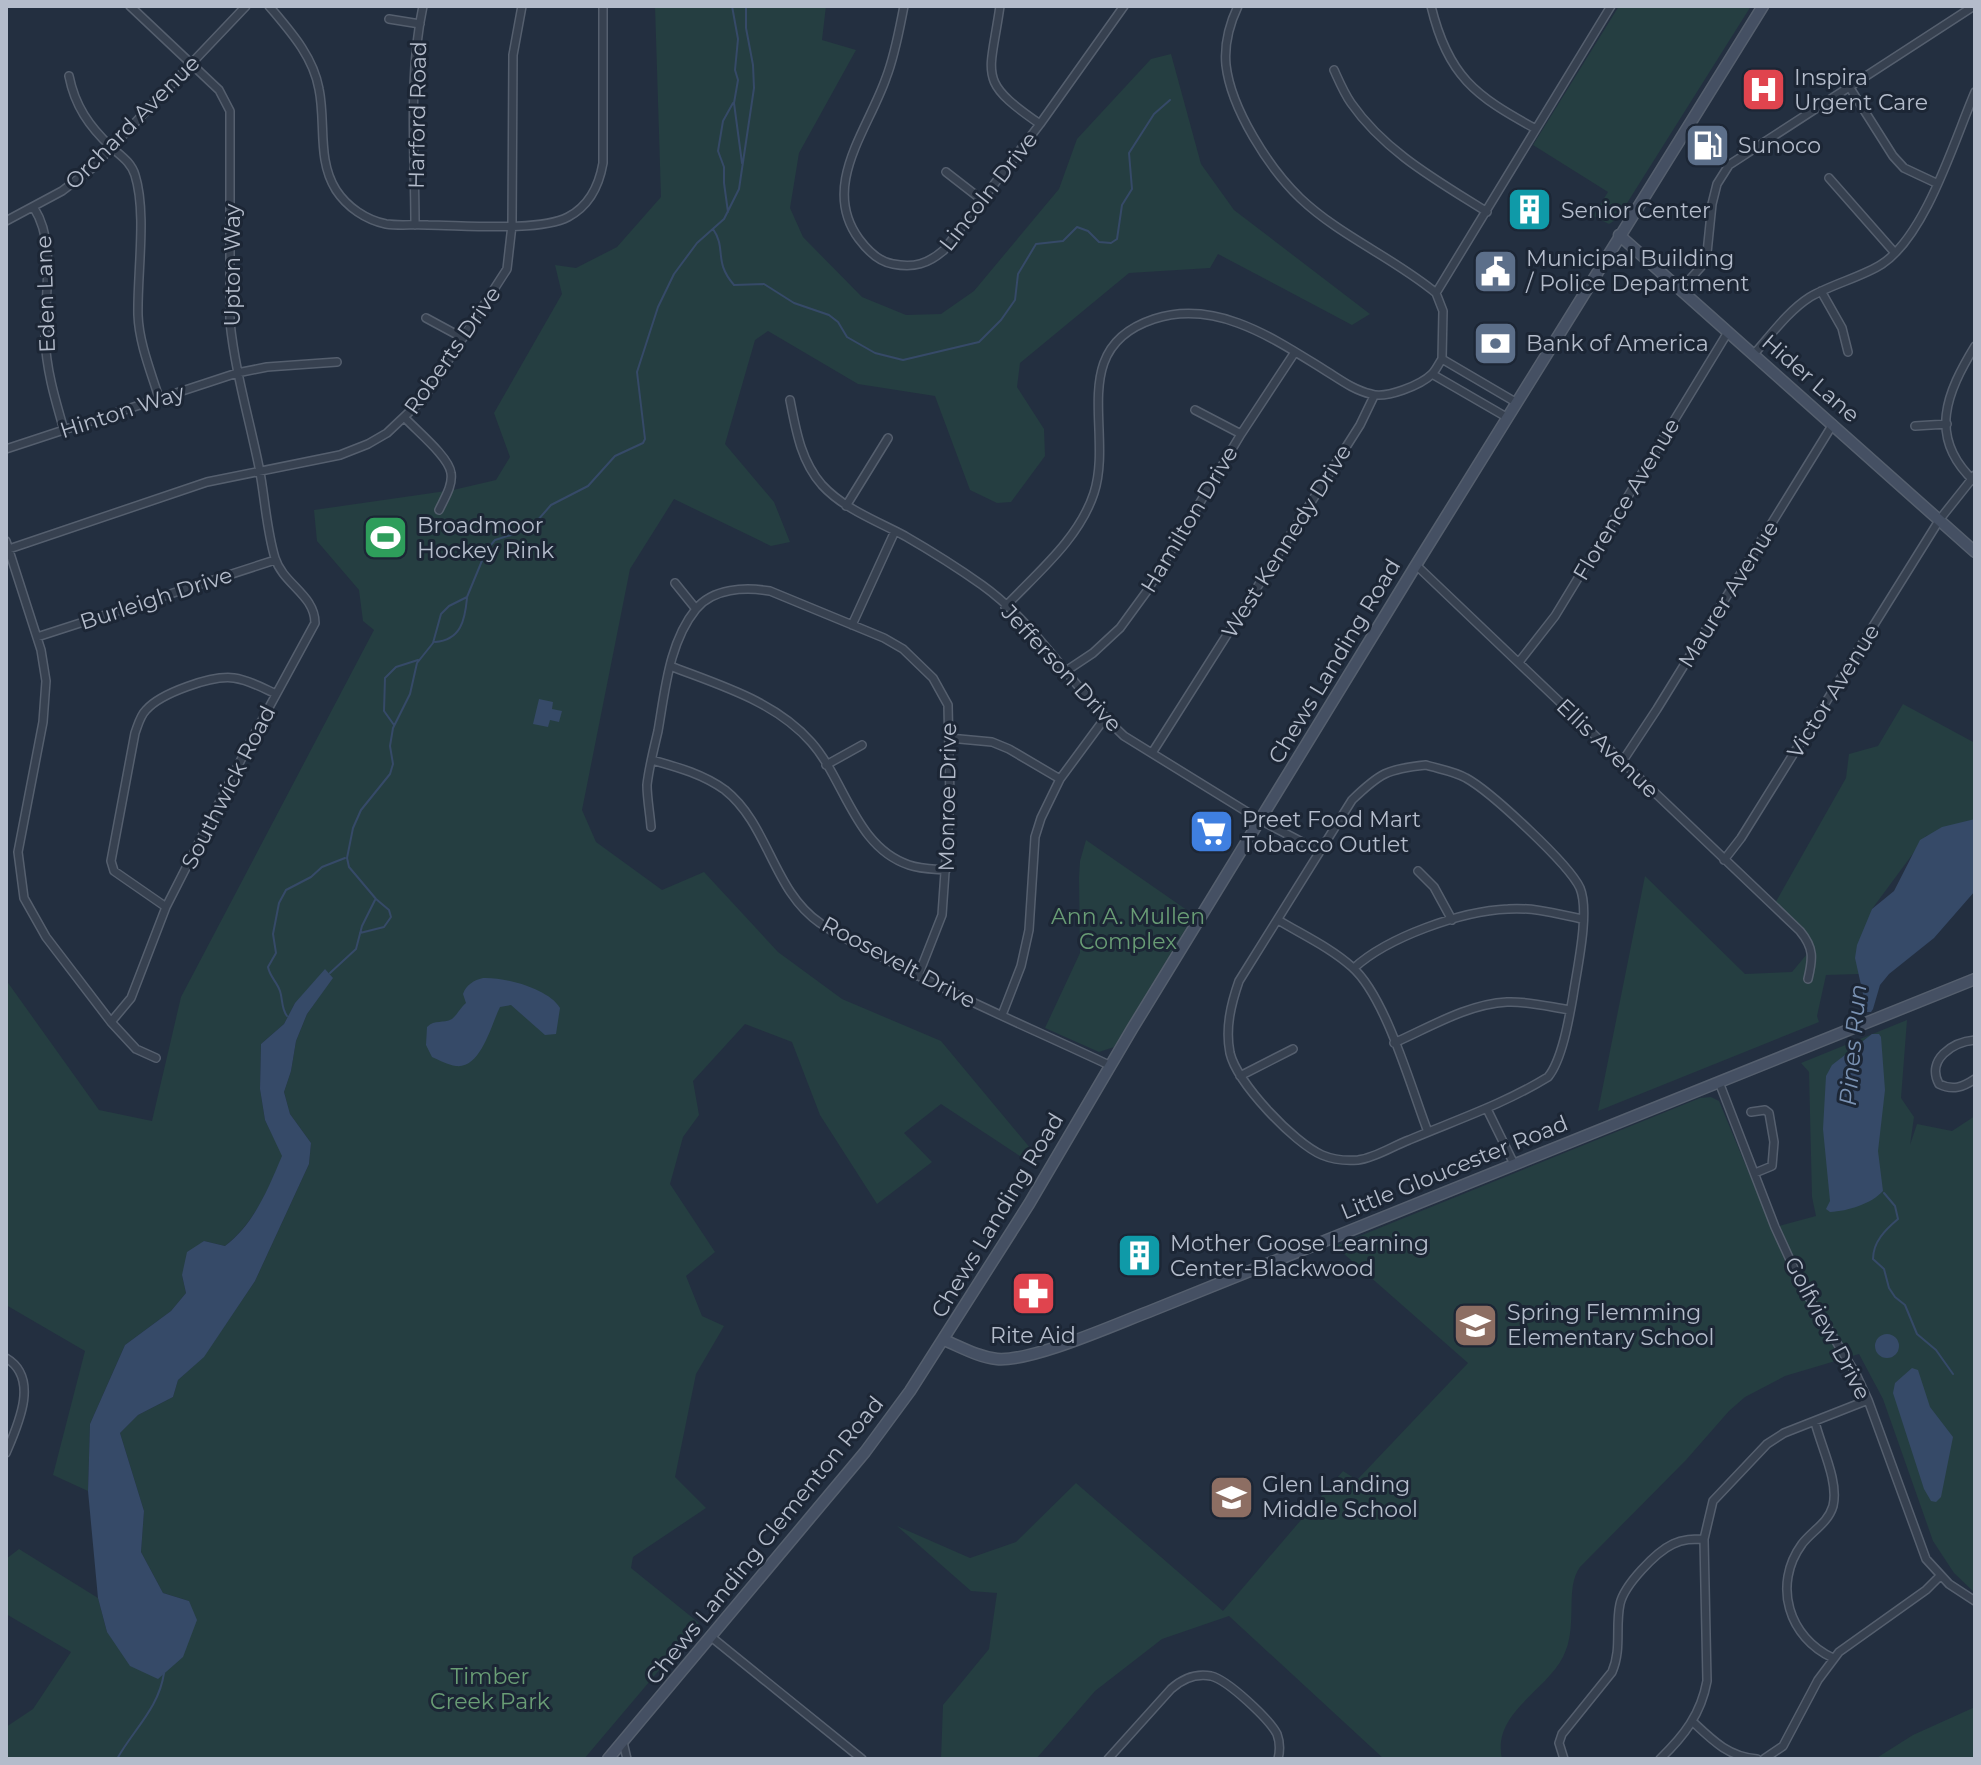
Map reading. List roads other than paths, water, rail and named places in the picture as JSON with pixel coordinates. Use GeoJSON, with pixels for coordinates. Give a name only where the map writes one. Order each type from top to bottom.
{"type":"FeatureCollection","features":[{"type":"Feature","properties":{"kind":"main road","name":"Chews Landing Road"},"geometry":{"type":"LineString","coordinates":[[944,1340],[1416,565],[1763,6]]}},
{"type":"Feature","properties":{"kind":"main road","name":"Hider Lane"},"geometry":{"type":"LineString","coordinates":[[1619,235],[1975,552]]}},
{"type":"Feature","properties":{"kind":"main road","name":"Little Gloucester Road"},"geometry":{"type":"LineString","coordinates":[[944,1340],[981,1356],[998,1359],[1030,1356],[1153,1310],[1975,979]]}},
{"type":"Feature","properties":{"kind":"main road","name":"Chews Landing Clementon Road"},"geometry":{"type":"LineString","coordinates":[[608,1759],[889,1422],[944,1340]]}},
{"type":"Feature","properties":{"kind":"street","name":"Upton Way"},"geometry":{"type":"LineString","coordinates":[[130,6],[219,90],[230,111],[230,322],[237,373],[260,470],[275,560]]}},
{"type":"Feature","properties":{"kind":"street","name":"Orchard Avenue"},"geometry":{"type":"LineString","coordinates":[[6,221],[62,191],[91,169],[246,6]]}},
{"type":"Feature","properties":{"kind":"street"},"geometry":{"type":"LineString","coordinates":[[269,6],[294,35],[315,73],[322,108],[323,154],[337,191],[352,209],[368,218],[385,224],[415,225],[536,225],[558,222],[586,203],[596,187],[603,163],[603,6]]}},
{"type":"Feature","properties":{"kind":"street","name":"Harford Road"},"geometry":{"type":"LineString","coordinates":[[415,225],[415,96],[423,6]]}},
{"type":"Feature","properties":{"kind":"street","name":"Roberts Drive"},"geometry":{"type":"LineString","coordinates":[[7,547],[207,482],[340,455],[368,444],[405,418],[424,398],[507,269],[512,225],[513,55],[522,6]]}},
{"type":"Feature","properties":{"kind":"street","name":"Lincoln Drive"},"geometry":{"type":"LineString","coordinates":[[904,6],[888,75],[845,171],[844,204],[850,228],[863,244],[885,263],[903,266],[931,261],[944,250],[1040,124],[1124,6]]}},
{"type":"Feature","properties":{"kind":"street"},"geometry":{"type":"LineString","coordinates":[[1000,6],[991,60],[994,86],[1011,104],[1040,124]]}},
{"type":"Feature","properties":{"kind":"street"},"geometry":{"type":"LineString","coordinates":[[1005,607],[1060,549],[1081,521],[1095,492],[1100,434],[1096,406],[1099,379],[1108,356],[1134,328],[1154,319],[1194,314],[1217,316],[1237,322],[1374,396],[1395,393],[1432,374],[1442,359],[1443,311],[1436,293],[1301,199],[1254,138],[1231,89],[1226,65],[1226,42],[1238,6]]}},
{"type":"Feature","properties":{"kind":"street"},"geometry":{"type":"LineString","coordinates":[[1431,6],[1437,33],[1453,67],[1474,91],[1536,129]]}},
{"type":"Feature","properties":{"kind":"street"},"geometry":{"type":"LineString","coordinates":[[1436,293],[1611,6]]}},
{"type":"Feature","properties":{"kind":"street"},"geometry":{"type":"LineString","coordinates":[[1680,290],[1701,267],[1707,253],[1717,184],[1729,165],[1974,6]]}},
{"type":"Feature","properties":{"kind":"street"},"geometry":{"type":"LineString","coordinates":[[389,19],[420,24]]}},
{"type":"Feature","properties":{"kind":"street"},"geometry":{"type":"LineString","coordinates":[[1334,70],[1350,102],[1379,136],[1412,164],[1487,212]]}},
{"type":"Feature","properties":{"kind":"street"},"geometry":{"type":"LineString","coordinates":[[69,76],[73,98],[81,113],[129,162],[135,175],[139,198],[140,335],[159,398]]}},
{"type":"Feature","properties":{"kind":"street"},"geometry":{"type":"LineString","coordinates":[[1850,88],[1893,156],[1904,168],[1936,183]]}},
{"type":"Feature","properties":{"kind":"street"},"geometry":{"type":"LineString","coordinates":[[1754,354],[1807,299],[1881,265],[1907,241],[1922,216],[1973,104],[1975,92]]}},
{"type":"Feature","properties":{"kind":"street"},"geometry":{"type":"LineString","coordinates":[[946,172],[982,200]]}},
{"type":"Feature","properties":{"kind":"street"},"geometry":{"type":"LineString","coordinates":[[1829,178],[1895,253]]}},
{"type":"Feature","properties":{"kind":"street","name":"Eden Lane"},"geometry":{"type":"LineString","coordinates":[[34,208],[43,222],[47,257],[45,338],[48,371],[64,430]]}},
{"type":"Feature","properties":{"kind":"street"},"geometry":{"type":"LineString","coordinates":[[1821,291],[1842,328],[1848,352]]}},
{"type":"Feature","properties":{"kind":"street"},"geometry":{"type":"LineString","coordinates":[[426,318],[463,338]]}},
{"type":"Feature","properties":{"kind":"street","name":"Florence Avenue"},"geometry":{"type":"LineString","coordinates":[[1519,662],[1555,616],[1728,332]]}},
{"type":"Feature","properties":{"kind":"street"},"geometry":{"type":"LineString","coordinates":[[1974,478],[1954,456],[1945,409],[1953,382],[1975,346]]}},
{"type":"Feature","properties":{"kind":"street","name":"Hamilton Drive"},"geometry":{"type":"LineString","coordinates":[[1066,671],[1093,653],[1120,628],[1147,591],[1241,434],[1295,352]]}},
{"type":"Feature","properties":{"kind":"street"},"geometry":{"type":"LineString","coordinates":[[1442,359],[1517,403]]}},
{"type":"Feature","properties":{"kind":"street","name":"Hinton Way"},"geometry":{"type":"LineString","coordinates":[[6,449],[237,373],[267,367],[337,362]]}},
{"type":"Feature","properties":{"kind":"street"},"geometry":{"type":"LineString","coordinates":[[1432,374],[1508,418]]}},
{"type":"Feature","properties":{"kind":"street","name":"West Kennedy Drive"},"geometry":{"type":"LineString","coordinates":[[1152,753],[1360,425],[1374,396]]}},
{"type":"Feature","properties":{"kind":"street","name":"Jefferson Drive"},"geometry":{"type":"LineString","coordinates":[[790,400],[800,446],[809,465],[822,485],[846,506],[895,531],[984,587],[1054,656],[1105,718],[1124,736],[1260,820],[1319,851]]}},
{"type":"Feature","properties":{"kind":"street"},"geometry":{"type":"LineString","coordinates":[[1195,410],[1241,434]]}},
{"type":"Feature","properties":{"kind":"street"},"geometry":{"type":"LineString","coordinates":[[405,418],[445,459],[451,472],[450,485],[439,510]]}},
{"type":"Feature","properties":{"kind":"street","name":"Maurer Avenue"},"geometry":{"type":"LineString","coordinates":[[1622,762],[1833,424]]}},
{"type":"Feature","properties":{"kind":"street"},"geometry":{"type":"LineString","coordinates":[[1915,426],[1947,424]]}},
{"type":"Feature","properties":{"kind":"street"},"geometry":{"type":"LineString","coordinates":[[846,506],[888,438]]}},
{"type":"Feature","properties":{"kind":"street","name":"Victor Avenue"},"geometry":{"type":"LineString","coordinates":[[1724,860],[1741,838],[1940,519],[1974,478]]}},
{"type":"Feature","properties":{"kind":"street"},"geometry":{"type":"LineString","coordinates":[[852,625],[895,531]]}},
{"type":"Feature","properties":{"kind":"street"},"geometry":{"type":"LineString","coordinates":[[7,547],[37,637],[46,681],[46,701],[21,826],[18,852],[21,886],[28,906],[46,937],[111,1022],[136,1049],[156,1058]]}},
{"type":"Feature","properties":{"kind":"street","name":"Burleigh Drive"},"geometry":{"type":"LineString","coordinates":[[37,637],[275,560]]}},
{"type":"Feature","properties":{"kind":"street","name":"Southwick Road"},"geometry":{"type":"LineString","coordinates":[[111,1022],[131,998],[166,907],[315,623],[311,605],[284,578],[275,560]]}},
{"type":"Feature","properties":{"kind":"street","name":"Ellis Avenue"},"geometry":{"type":"LineString","coordinates":[[1416,565],[1800,931],[1812,945],[1808,979]]}},
{"type":"Feature","properties":{"kind":"street"},"geometry":{"type":"LineString","coordinates":[[651,827],[647,786],[670,666],[680,633],[696,609],[675,583]]}},
{"type":"Feature","properties":{"kind":"street","name":"Monroe Drive"},"geometry":{"type":"LineString","coordinates":[[696,609],[725,591],[770,591],[884,638],[903,649],[933,678],[948,705],[950,800],[942,915],[918,976]]}},
{"type":"Feature","properties":{"kind":"street"},"geometry":{"type":"LineString","coordinates":[[670,666],[732,690],[777,713],[811,742],[871,839],[910,866],[946,870]]}},
{"type":"Feature","properties":{"kind":"street"},"geometry":{"type":"LineString","coordinates":[[166,907],[114,871],[111,861],[135,733],[141,716],[148,707],[172,693],[220,678],[248,681],[276,694]]}},
{"type":"Feature","properties":{"kind":"street"},"geometry":{"type":"LineString","coordinates":[[1002,1015],[1021,966],[1029,930],[1035,837],[1060,779],[1105,718]]}},
{"type":"Feature","properties":{"kind":"street"},"geometry":{"type":"LineString","coordinates":[[949,738],[992,742],[1060,779]]}},
{"type":"Feature","properties":{"kind":"street"},"geometry":{"type":"LineString","coordinates":[[826,765],[862,745]]}},
{"type":"Feature","properties":{"kind":"street","name":"Roosevelt Drive"},"geometry":{"type":"LineString","coordinates":[[652,760],[693,772],[724,790],[741,807],[762,838],[798,904],[819,923],[918,976],[1111,1066]]}},
{"type":"Feature","properties":{"kind":"street"},"geometry":{"type":"LineString","coordinates":[[1426,765],[1467,779],[1569,872],[1579,887],[1583,902],[1582,941],[1570,1010],[1555,1069],[1548,1077],[1487,1109],[1361,1160],[1338,1160],[1319,1154],[1275,1118],[1240,1076],[1230,1055],[1230,1009],[1239,981],[1319,851],[1352,800],[1375,777],[1396,768],[1426,765]]}},
{"type":"Feature","properties":{"kind":"street"},"geometry":{"type":"LineString","coordinates":[[1418,871],[1434,887],[1452,920]]}},
{"type":"Feature","properties":{"kind":"street"},"geometry":{"type":"LineString","coordinates":[[1354,968],[1380,949],[1452,920],[1510,908],[1582,919]]}},
{"type":"Feature","properties":{"kind":"street"},"geometry":{"type":"LineString","coordinates":[[1278,920],[1354,968],[1379,1007],[1428,1132]]}},
{"type":"Feature","properties":{"kind":"street"},"geometry":{"type":"LineString","coordinates":[[1394,1043],[1469,1010],[1492,1004],[1510,1002],[1570,1010]]}},
{"type":"Feature","properties":{"kind":"street"},"geometry":{"type":"LineString","coordinates":[[1975,1040],[1964,1041],[1950,1049],[1936,1061],[1934,1068],[1939,1084],[1947,1088],[1965,1085],[1975,1079]]}},
{"type":"Feature","properties":{"kind":"street"},"geometry":{"type":"LineString","coordinates":[[1240,1076],[1293,1049]]}},
{"type":"Feature","properties":{"kind":"street","name":"Golfview Drive"},"geometry":{"type":"LineString","coordinates":[[1719,1082],[1805,1293],[1856,1374],[1868,1400],[1926,1559],[1940,1576],[1975,1601]]}},
{"type":"Feature","properties":{"kind":"street"},"geometry":{"type":"LineString","coordinates":[[1487,1109],[1514,1164]]}},
{"type":"Feature","properties":{"kind":"street"},"geometry":{"type":"LineString","coordinates":[[1751,1112],[1765,1110],[1769,1113],[1774,1142],[1772,1166],[1755,1173]]}},
{"type":"Feature","properties":{"kind":"street"},"geometry":{"type":"LineString","coordinates":[[6,1358],[22,1372],[24,1385],[16,1429],[6,1453]]}},
{"type":"Feature","properties":{"kind":"street"},"geometry":{"type":"LineString","coordinates":[[1660,1759],[1693,1722],[1703,1701],[1707,1681],[1704,1539],[1713,1501],[1767,1444],[1784,1433],[1868,1400]]}},
{"type":"Feature","properties":{"kind":"street"},"geometry":{"type":"LineString","coordinates":[[1815,1422],[1832,1476],[1834,1503],[1821,1525],[1796,1554],[1789,1580],[1789,1597],[1791,1616],[1800,1632],[1818,1651],[1833,1658]]}},
{"type":"Feature","properties":{"kind":"street"},"geometry":{"type":"LineString","coordinates":[[1564,1759],[1559,1743],[1562,1734],[1612,1672],[1617,1660],[1620,1603],[1625,1590],[1669,1545],[1682,1540],[1704,1539]]}},
{"type":"Feature","properties":{"kind":"street"},"geometry":{"type":"LineString","coordinates":[[1764,1759],[1783,1746],[1833,1658],[1926,1590],[1940,1576]]}},
{"type":"Feature","properties":{"kind":"street"},"geometry":{"type":"LineString","coordinates":[[710,1636],[862,1759]]}},
{"type":"Feature","properties":{"kind":"street"},"geometry":{"type":"LineString","coordinates":[[1108,1759],[1181,1679],[1196,1676],[1210,1676],[1223,1681],[1271,1725],[1279,1738],[1278,1759]]}},
{"type":"Feature","properties":{"kind":"street"},"geometry":{"type":"LineString","coordinates":[[1693,1722],[1716,1743],[1738,1757],[1757,1759]]}},
{"type":"Feature","properties":{"kind":"street"},"geometry":{"type":"LineString","coordinates":[[623,1742],[627,1759]]}},
{"type":"Feature","properties":{"kind":"water"},"geometry":{"type":"Polygon","coordinates":[[[539,699],[553,702],[552,709],[562,711],[559,722],[550,720],[548,727],[533,724],[539,699]]]}},
{"type":"Feature","properties":{"kind":"water"},"geometry":{"type":"Polygon","coordinates":[[[1975,819],[1975,891],[1934,938],[1889,974],[1880,985],[1873,1009],[1867,1012],[1855,958],[1872,909],[1894,891],[1920,840],[1942,827],[1975,819]]]}},
{"type":"Feature","properties":{"kind":"water"},"geometry":{"type":"Polygon","coordinates":[[[325,969],[333,978],[307,1014],[296,1041],[284,1092],[290,1114],[311,1143],[309,1164],[255,1281],[204,1357],[178,1380],[173,1397],[138,1415],[120,1433],[144,1511],[141,1552],[163,1593],[189,1601],[197,1620],[183,1657],[158,1679],[130,1666],[107,1632],[98,1598],[88,1491],[90,1424],[125,1345],[171,1311],[186,1293],[182,1275],[187,1252],[204,1241],[225,1246],[252,1217],[265,1193],[282,1156],[265,1120],[260,1089],[261,1044],[284,1024],[295,1003],[325,969]]]}},
{"type":"Feature","properties":{"kind":"water"},"geometry":{"type":"Polygon","coordinates":[[[483,978],[526,986],[554,1001],[560,1008],[556,1034],[545,1035],[511,1005],[500,1007],[484,1044],[472,1061],[456,1066],[432,1057],[426,1045],[427,1027],[452,1019],[466,1003],[463,994],[466,988],[483,978]]]}},
{"type":"Feature","properties":{"kind":"water"},"geometry":{"type":"Polygon","coordinates":[[[1872,1034],[1881,1037],[1885,1090],[1878,1151],[1883,1191],[1859,1206],[1830,1212],[1826,1209],[1830,1201],[1823,1129],[1826,1076],[1832,1065],[1872,1034]]]}},
{"type":"Feature","properties":{"kind":"water"},"geometry":{"type":"Polygon","coordinates":[[[1887,1334],[1895,1338],[1899,1346],[1895,1354],[1887,1358],[1879,1354],[1875,1346],[1879,1338],[1887,1334]]]}},
{"type":"Feature","properties":{"kind":"water"},"geometry":{"type":"Polygon","coordinates":[[[1912,1368],[1918,1370],[1930,1407],[1953,1437],[1941,1497],[1936,1502],[1931,1501],[1924,1489],[1893,1393],[1895,1383],[1912,1368]]]}},
{"type":"Feature","properties":{"kind":"waterway"},"geometry":{"type":"LineString","coordinates":[[732,6],[738,39],[735,70],[738,80],[734,103],[742,163]]}},
{"type":"Feature","properties":{"kind":"waterway"},"geometry":{"type":"LineString","coordinates":[[360,933],[384,927],[391,917],[389,910],[349,867],[347,858],[353,828],[361,810],[390,774],[393,728],[410,694],[417,663],[433,643],[441,614],[467,597],[486,551],[495,540],[530,529],[551,505],[588,486],[615,456],[643,443],[645,439],[637,372],[658,307],[674,274],[697,243],[724,219],[739,189],[754,88],[746,6]]}},
{"type":"Feature","properties":{"kind":"waterway"},"geometry":{"type":"LineString","coordinates":[[713,229],[724,269],[734,285],[764,284],[794,303],[829,315],[838,322],[847,337],[875,353],[903,360],[979,342],[1015,300],[1018,274],[1036,244],[1063,241],[1077,227],[1088,231],[1099,242],[1111,243],[1117,239],[1122,205],[1132,189],[1129,153],[1154,114],[1170,100]]}},
{"type":"Feature","properties":{"kind":"waterway"},"geometry":{"type":"LineString","coordinates":[[728,212],[724,167],[718,151],[723,121],[733,103]]}},
{"type":"Feature","properties":{"kind":"waterway"},"geometry":{"type":"LineString","coordinates":[[435,642],[451,637],[460,628],[467,598]]}},
{"type":"Feature","properties":{"kind":"waterway"},"geometry":{"type":"LineString","coordinates":[[394,725],[384,711],[385,678],[396,667],[418,660]]}},
{"type":"Feature","properties":{"kind":"waterway"},"geometry":{"type":"LineString","coordinates":[[287,1016],[280,991],[268,967],[276,953],[273,934],[279,903],[286,890],[311,877],[322,867],[345,858]]}},
{"type":"Feature","properties":{"kind":"waterway"},"geometry":{"type":"LineString","coordinates":[[330,973],[356,949],[362,926],[375,900]]}},
{"type":"Feature","properties":{"kind":"waterway","name":"Pines Run"},"geometry":{"type":"LineString","coordinates":[[1884,1193],[1895,1206],[1898,1219],[1877,1242],[1873,1259],[1884,1269],[1889,1288],[1905,1305],[1917,1334],[1936,1350],[1953,1374]]}},
{"type":"Feature","properties":{"kind":"waterway"},"geometry":{"type":"LineString","coordinates":[[117,1759],[151,1708],[164,1673]]}},
{"type":"Feature","properties":{"kind":"place","name":"Inspira Urgent Care"},"geometry":{"type":"Point","coordinates":[1763,90]}},
{"type":"Feature","properties":{"kind":"place","name":"Sunoco"},"geometry":{"type":"Point","coordinates":[1707,145]}},
{"type":"Feature","properties":{"kind":"place","name":"Senior Center"},"geometry":{"type":"Point","coordinates":[1530,210]}},
{"type":"Feature","properties":{"kind":"place","name":"Municipal Building / Police Department"},"geometry":{"type":"Point","coordinates":[1495,271]}},
{"type":"Feature","properties":{"kind":"place","name":"Bank of America"},"geometry":{"type":"Point","coordinates":[1495,343]}},
{"type":"Feature","properties":{"kind":"place","name":"Broadmoor Hockey Rink"},"geometry":{"type":"Point","coordinates":[386,538]}},
{"type":"Feature","properties":{"kind":"place","name":"Preet Food Mart Tobacco Outlet"},"geometry":{"type":"Point","coordinates":[1211,832]}},
{"type":"Feature","properties":{"kind":"place","name":"Mother Goose Learning Center-Blackwood"},"geometry":{"type":"Point","coordinates":[1139,1256]}},
{"type":"Feature","properties":{"kind":"place","name":"Rite Aid"},"geometry":{"type":"Point","coordinates":[1033,1294]}},
{"type":"Feature","properties":{"kind":"place","name":"Spring Flemming Elementary School"},"geometry":{"type":"Point","coordinates":[1476,1325]}},
{"type":"Feature","properties":{"kind":"place","name":"Glen Landing Middle School"},"geometry":{"type":"Point","coordinates":[1231,1497]}},
{"type":"Feature","properties":{"kind":"park label","name":"Ann A. Mullen Complex"},"geometry":{"type":"Point","coordinates":[1128,928]}},
{"type":"Feature","properties":{"kind":"park label","name":"Timber Creek Park"},"geometry":{"type":"Point","coordinates":[490,1688]}}]}
